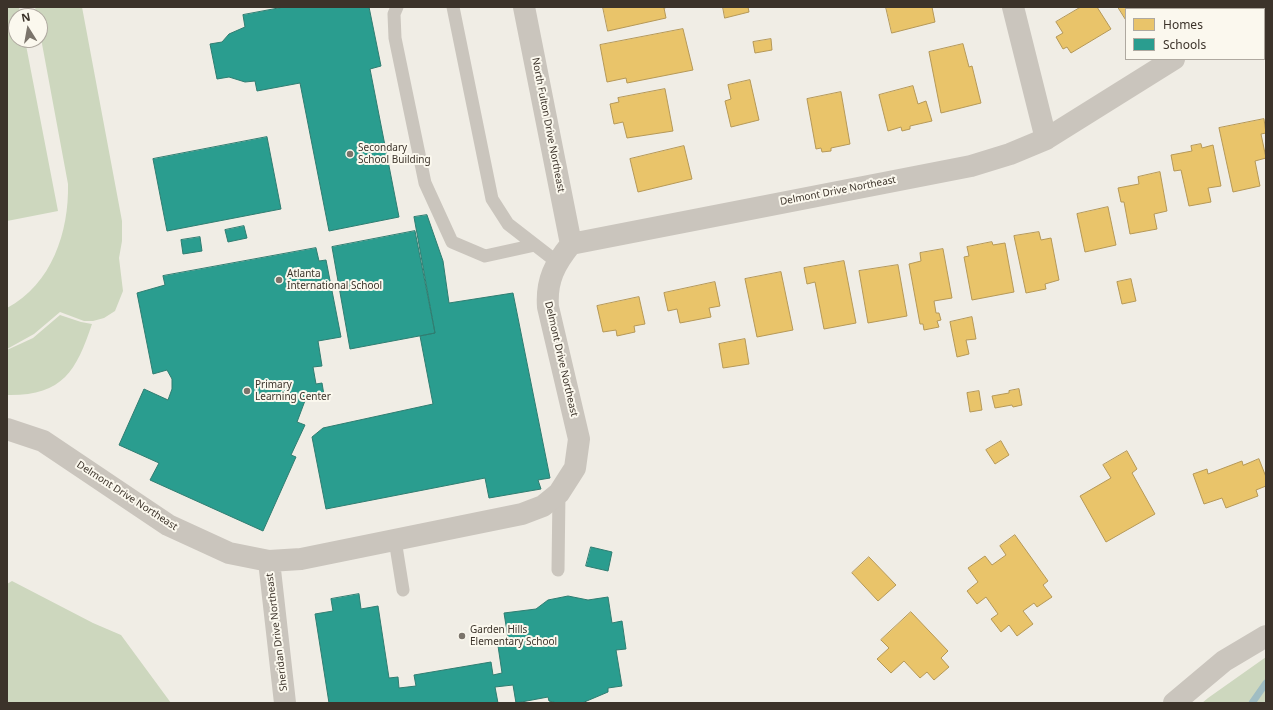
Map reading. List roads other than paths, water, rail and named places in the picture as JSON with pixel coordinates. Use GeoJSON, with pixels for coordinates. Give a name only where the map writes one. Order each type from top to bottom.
{"type":"FeatureCollection","features":[{"type":"Feature","properties":{"kind":"street","name":"North Fulton Drive Northeast"},"geometry":{"type":"LineString","coordinates":[[524,7],[571,244]]}},
{"type":"Feature","properties":{"kind":"street"},"geometry":{"type":"LineString","coordinates":[[1013,7],[1046,139]]}},
{"type":"Feature","properties":{"kind":"street","name":"Delmont Drive Northeast"},"geometry":{"type":"LineString","coordinates":[[7,429],[43,441],[168,525],[229,553],[268,561],[300,559],[522,514],[544,506],[559,493],[575,468],[579,439],[548,306],[547,289],[556,262],[571,244],[971,166],[1010,154],[1046,139],[1172,60]]}},
{"type":"Feature","properties":{"kind":"street","name":"Sheridan Drive Northeast"},"geometry":{"type":"LineString","coordinates":[[268,561],[285,703]]}},
{"type":"Feature","properties":{"kind":"street"},"geometry":{"type":"LineString","coordinates":[[1174,703],[1224,661],[1266,636]]}},
{"type":"Feature","properties":{"kind":"lane"},"geometry":{"type":"LineString","coordinates":[[397,7],[394,14],[395,38],[425,183],[452,242],[485,256],[535,245]]}},
{"type":"Feature","properties":{"kind":"lane"},"geometry":{"type":"LineString","coordinates":[[453,7],[492,199],[508,224],[556,262]]}},
{"type":"Feature","properties":{"kind":"lane"},"geometry":{"type":"LineString","coordinates":[[558,570],[559,493]]}},
{"type":"Feature","properties":{"kind":"lane"},"geometry":{"type":"LineString","coordinates":[[395,540],[403,590]]}},
{"type":"Feature","properties":{"kind":"waterway"},"geometry":{"type":"LineString","coordinates":[[1252,703],[1266,683]]}},
{"type":"Feature","properties":{"kind":"place","name":"Secondary School Building"},"geometry":{"type":"Point","coordinates":[350,154]}},
{"type":"Feature","properties":{"kind":"place","name":"Atlanta International School"},"geometry":{"type":"Point","coordinates":[279,280]}},
{"type":"Feature","properties":{"kind":"place","name":"Primary Learning Center"},"geometry":{"type":"Point","coordinates":[247,391]}},
{"type":"Feature","properties":{"kind":"place","name":"Garden Hills Elementary School"},"geometry":{"type":"Point","coordinates":[462,636]}}]}
